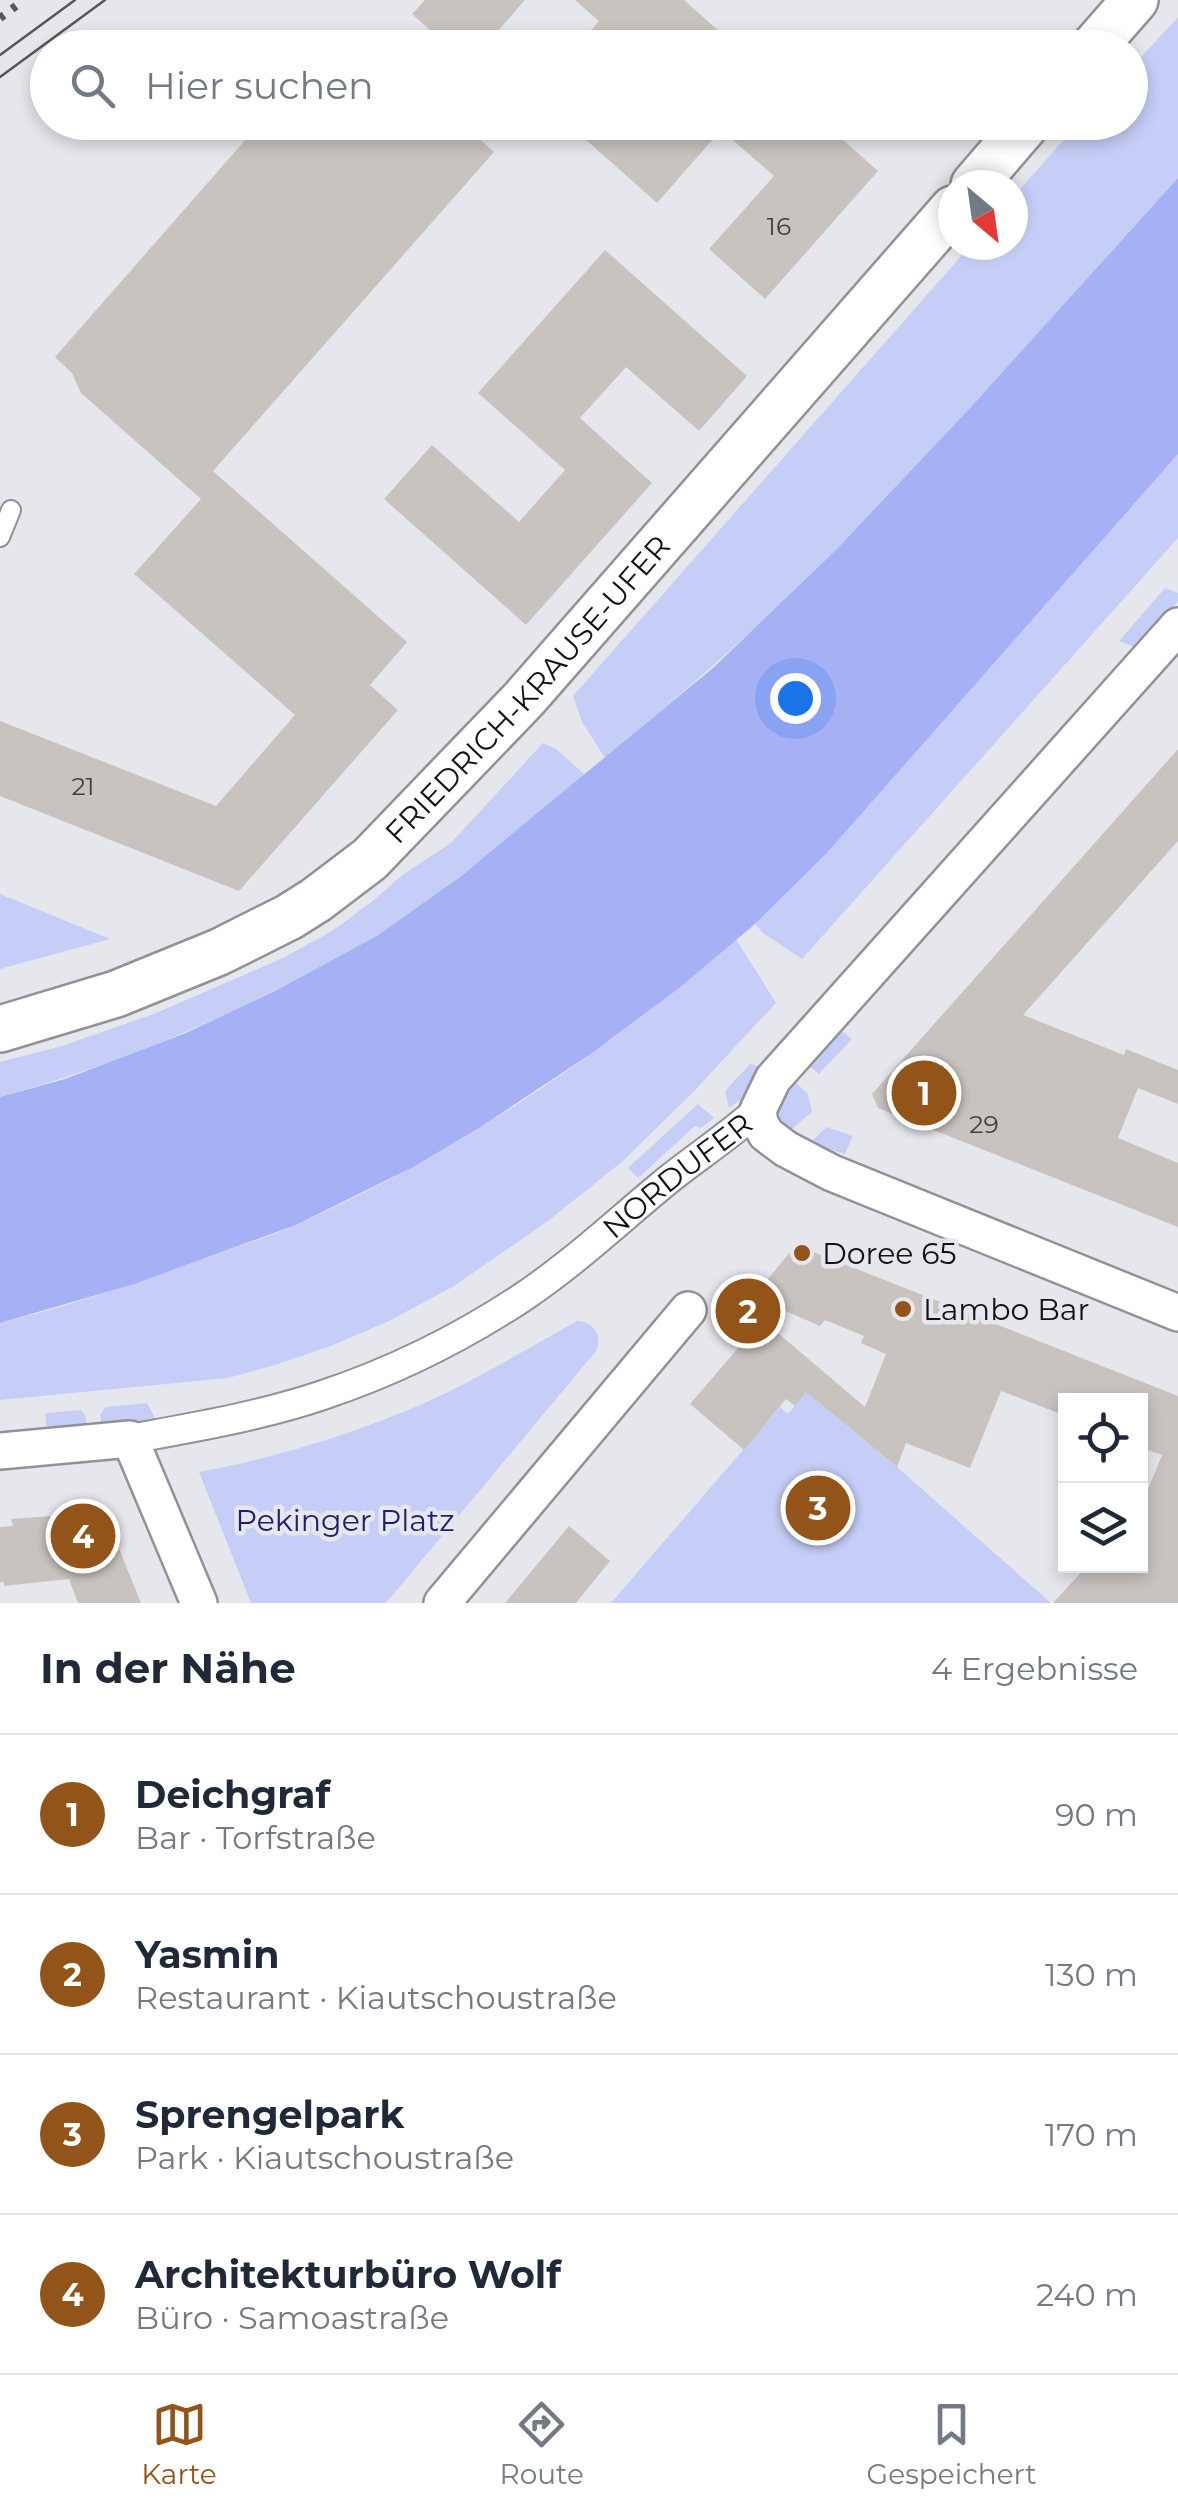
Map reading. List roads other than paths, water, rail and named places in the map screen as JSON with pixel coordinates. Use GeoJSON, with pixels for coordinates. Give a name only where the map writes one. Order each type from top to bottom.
{"type":"FeatureCollection","features":[{"type":"Feature","properties":{"kind":"street"},"geometry":{"type":"LineString","coordinates":[[1109,30],[1135,0]]}},
{"type":"Feature","properties":{"kind":"street"},"geometry":{"type":"LineString","coordinates":[[987,170],[1013,140]]}},
{"type":"Feature","properties":{"kind":"street","name":"FRIEDRICH-KRAUSE-UFER"},"geometry":{"type":"LineString","coordinates":[[0,1028],[116,994],[219,952],[289,917],[370,859],[524,698],[938,225]]}},
{"type":"Feature","properties":{"kind":"street","name":"NORDUFER"},"geometry":{"type":"LineString","coordinates":[[0,1450],[130,1438],[239,1419],[319,1397],[362,1382],[453,1340],[520,1299],[758,1110],[774,1079],[1177,630]]}},
{"type":"Feature","properties":{"kind":"street"},"geometry":{"type":"LineString","coordinates":[[758,1110],[766,1134],[832,1173],[1178,1313]]}},
{"type":"Feature","properties":{"kind":"street"},"geometry":{"type":"LineString","coordinates":[[442,1603],[688,1310]]}},
{"type":"Feature","properties":{"kind":"street"},"geometry":{"type":"LineString","coordinates":[[130,1438],[199,1603]]}},
{"type":"Feature","properties":{"kind":"lane"},"geometry":{"type":"LineString","coordinates":[[0,538],[11,510]]}},
{"type":"Feature","properties":{"kind":"water"},"geometry":{"type":"Polygon","coordinates":[[[1178,178],[1178,454],[827,853],[755,924],[679,988],[592,1053],[415,1166],[296,1225],[134,1284],[0,1323],[0,1097],[65,1079],[186,1033],[273,992],[377,936],[460,877],[713,668],[837,549],[1178,178]]]}},
{"type":"Feature","properties":{"kind":"tram line"},"geometry":{"type":"LineString","coordinates":[[34,30],[75,0]]}},
{"type":"Feature","properties":{"kind":"tram line"},"geometry":{"type":"LineString","coordinates":[[64,30],[105,0]]}},
{"type":"Feature","properties":{"kind":"tram line"},"geometry":{"type":"LineString","coordinates":[[0,55],[30,33]]}},
{"type":"Feature","properties":{"kind":"tram line"},"geometry":{"type":"LineString","coordinates":[[0,77],[30,55]]}},
{"type":"Feature","properties":{"kind":"railway"},"geometry":{"type":"LineString","coordinates":[[0,18],[24,0]]}},
{"type":"Feature","properties":{"kind":"place","name":"Deichgraf"},"geometry":{"type":"Point","coordinates":[924,1093]}},
{"type":"Feature","properties":{"kind":"place","name":"Doree 65"},"geometry":{"type":"Point","coordinates":[802,1253]}},
{"type":"Feature","properties":{"kind":"place","name":"Lambo Bar"},"geometry":{"type":"Point","coordinates":[903,1309]}},
{"type":"Feature","properties":{"kind":"place","name":"Yasmin"},"geometry":{"type":"Point","coordinates":[748,1311]}},
{"type":"Feature","properties":{"kind":"place","name":"Sprengelpark"},"geometry":{"type":"Point","coordinates":[818,1508]}},
{"type":"Feature","properties":{"kind":"place","name":"Architekturbüro Wolf"},"geometry":{"type":"Point","coordinates":[83,1536]}},
{"type":"Feature","properties":{"kind":"park label","name":"Pekinger Platz"},"geometry":{"type":"Point","coordinates":[345,1520]}}]}
